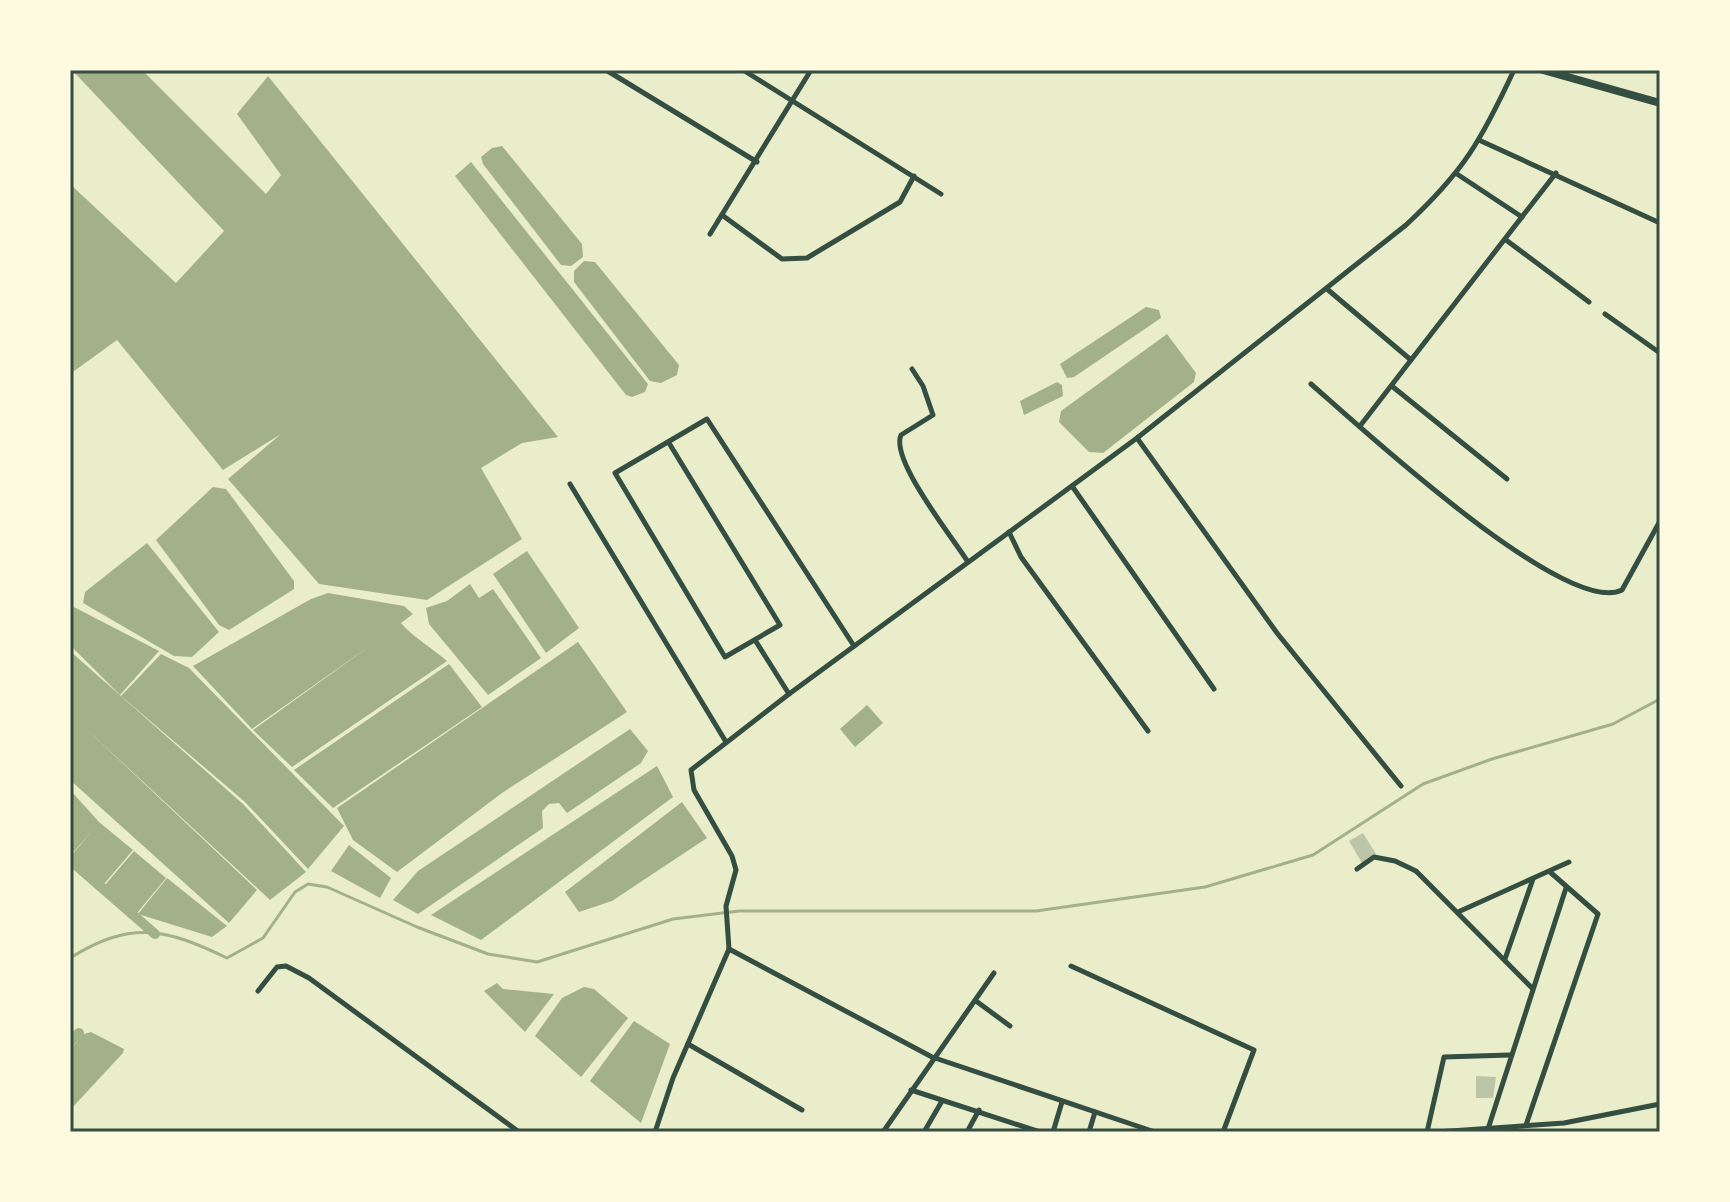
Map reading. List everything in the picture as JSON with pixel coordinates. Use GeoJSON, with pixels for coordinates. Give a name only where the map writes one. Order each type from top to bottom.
{"type":"FeatureCollection","features":[{"type":"Feature","properties":{"kind":"main road"},"geometry":{"type":"LineString","coordinates":[[1543,70],[1660,103]]}},
{"type":"Feature","properties":{"kind":"street"},"geometry":{"type":"LineString","coordinates":[[606,70],[757,162]]}},
{"type":"Feature","properties":{"kind":"street"},"geometry":{"type":"LineString","coordinates":[[743,70],[859,146],[941,194]]}},
{"type":"Feature","properties":{"kind":"street"},"geometry":{"type":"LineString","coordinates":[[710,234],[811,70]]}},
{"type":"Feature","properties":{"kind":"street"},"geometry":{"type":"LineString","coordinates":[[655,1132],[729,949],[726,906],[736,870],[732,856],[694,790],[691,770],[789,694],[1137,438],[1406,225],[1457,174],[1481,141],[1514,70]]}},
{"type":"Feature","properties":{"kind":"street"},"geometry":{"type":"LineString","coordinates":[[1481,141],[1660,223]]}},
{"type":"Feature","properties":{"kind":"street"},"geometry":{"type":"LineString","coordinates":[[1360,426],[1556,173]]}},
{"type":"Feature","properties":{"kind":"street"},"geometry":{"type":"LineString","coordinates":[[1457,174],[1522,217]]}},
{"type":"Feature","properties":{"kind":"street"},"geometry":{"type":"LineString","coordinates":[[722,215],[782,259],[807,258],[900,202],[914,176]]}},
{"type":"Feature","properties":{"kind":"street"},"geometry":{"type":"LineString","coordinates":[[1506,240],[1589,302]]}},
{"type":"Feature","properties":{"kind":"street"},"geometry":{"type":"LineString","coordinates":[[1327,289],[1411,360]]}},
{"type":"Feature","properties":{"kind":"street"},"geometry":{"type":"LineString","coordinates":[[1605,314],[1660,353]]}},
{"type":"Feature","properties":{"kind":"street"},"geometry":{"type":"LineString","coordinates":[[912,369],[923,386],[933,415],[901,435],[899,452],[918,488],[968,562]]}},
{"type":"Feature","properties":{"kind":"street"},"geometry":{"type":"LineString","coordinates":[[1311,384],[1503,544],[1539,569],[1578,587],[1616,593],[1622,590],[1660,521]]}},
{"type":"Feature","properties":{"kind":"street"},"geometry":{"type":"LineString","coordinates":[[1393,387],[1507,479]]}},
{"type":"Feature","properties":{"kind":"street"},"geometry":{"type":"LineString","coordinates":[[669,443],[780,625],[725,657],[615,473],[707,419],[854,646]]}},
{"type":"Feature","properties":{"kind":"street"},"geometry":{"type":"LineString","coordinates":[[1137,438],[1277,633],[1401,786]]}},
{"type":"Feature","properties":{"kind":"street"},"geometry":{"type":"LineString","coordinates":[[570,484],[726,742]]}},
{"type":"Feature","properties":{"kind":"street"},"geometry":{"type":"LineString","coordinates":[[1072,486],[1214,689]]}},
{"type":"Feature","properties":{"kind":"street"},"geometry":{"type":"LineString","coordinates":[[1009,532],[1021,557],[1148,731]]}},
{"type":"Feature","properties":{"kind":"street"},"geometry":{"type":"LineString","coordinates":[[755,640],[789,694]]}},
{"type":"Feature","properties":{"kind":"street"},"geometry":{"type":"LineString","coordinates":[[1357,869],[1374,857],[1395,861],[1416,871],[1532,988]]}},
{"type":"Feature","properties":{"kind":"street"},"geometry":{"type":"LineString","coordinates":[[1458,912],[1569,862]]}},
{"type":"Feature","properties":{"kind":"street"},"geometry":{"type":"LineString","coordinates":[[1526,1125],[1598,914],[1550,872]]}},
{"type":"Feature","properties":{"kind":"street"},"geometry":{"type":"LineString","coordinates":[[1505,959],[1533,879]]}},
{"type":"Feature","properties":{"kind":"street"},"geometry":{"type":"LineString","coordinates":[[1487,1129],[1566,888]]}},
{"type":"Feature","properties":{"kind":"street"},"geometry":{"type":"LineString","coordinates":[[729,949],[932,1057],[1155,1132]]}},
{"type":"Feature","properties":{"kind":"street"},"geometry":{"type":"LineString","coordinates":[[258,991],[277,967],[286,966],[309,978],[519,1132]]}},
{"type":"Feature","properties":{"kind":"street"},"geometry":{"type":"LineString","coordinates":[[1071,966],[1254,1050],[1223,1132]]}},
{"type":"Feature","properties":{"kind":"street"},"geometry":{"type":"LineString","coordinates":[[883,1132],[932,1057],[994,973]]}},
{"type":"Feature","properties":{"kind":"street"},"geometry":{"type":"LineString","coordinates":[[976,1001],[1010,1026]]}},
{"type":"Feature","properties":{"kind":"street"},"geometry":{"type":"LineString","coordinates":[[688,1044],[802,1110]]}},
{"type":"Feature","properties":{"kind":"street"},"geometry":{"type":"LineString","coordinates":[[1427,1132],[1444,1057],[1510,1055]]}},
{"type":"Feature","properties":{"kind":"street"},"geometry":{"type":"LineString","coordinates":[[911,1090],[1040,1132]]}},
{"type":"Feature","properties":{"kind":"street"},"geometry":{"type":"LineString","coordinates":[[924,1132],[942,1101]]}},
{"type":"Feature","properties":{"kind":"street"},"geometry":{"type":"LineString","coordinates":[[1053,1132],[1062,1102]]}},
{"type":"Feature","properties":{"kind":"street"},"geometry":{"type":"LineString","coordinates":[[1436,1132],[1564,1123],[1660,1104]]}},
{"type":"Feature","properties":{"kind":"street"},"geometry":{"type":"LineString","coordinates":[[967,1132],[979,1110]]}},
{"type":"Feature","properties":{"kind":"street"},"geometry":{"type":"LineString","coordinates":[[1089,1132],[1095,1112]]}},
{"type":"Feature","properties":{"kind":"street"},"geometry":{"type":"LineString","coordinates":[[1561,1132],[1564,1123]]}},
{"type":"Feature","properties":{"kind":"street"},"geometry":{"type":"LineString","coordinates":[[1127,1132],[1129,1124]]}},
{"type":"Feature","properties":{"kind":"shaded area"},"geometry":{"type":"Polygon","coordinates":[[[72,70],[142,70],[266,194],[281,175],[237,114],[268,76],[558,437],[522,443],[481,468],[522,539],[427,600],[319,584],[228,479],[281,434],[223,470],[117,340],[70,374],[70,184],[176,283],[224,231],[72,70]]]}},
{"type":"Feature","properties":{"kind":"shaded area"},"geometry":{"type":"Polygon","coordinates":[[[502,146],[582,244],[583,257],[571,266],[561,265],[483,164],[481,157],[492,148],[502,146]]]}},
{"type":"Feature","properties":{"kind":"shaded area"},"geometry":{"type":"Polygon","coordinates":[[[471,162],[648,384],[645,392],[632,397],[626,395],[455,176],[471,162]]]}},
{"type":"Feature","properties":{"kind":"shaded area"},"geometry":{"type":"Polygon","coordinates":[[[584,261],[595,262],[679,365],[677,375],[661,383],[650,381],[574,282],[574,271],[584,261]]]}},
{"type":"Feature","properties":{"kind":"shaded area"},"geometry":{"type":"Polygon","coordinates":[[[1146,307],[1159,310],[1161,318],[1074,377],[1067,378],[1060,364],[1146,307]]]}},
{"type":"Feature","properties":{"kind":"shaded area"},"geometry":{"type":"Polygon","coordinates":[[[1167,334],[1196,373],[1194,382],[1103,453],[1089,452],[1059,422],[1061,411],[1167,334]]]}},
{"type":"Feature","properties":{"kind":"shaded area"},"geometry":{"type":"Polygon","coordinates":[[[1057,382],[1062,385],[1063,396],[1024,415],[1020,401],[1057,382]]]}},
{"type":"Feature","properties":{"kind":"shaded area"},"geometry":{"type":"Polygon","coordinates":[[[213,487],[226,489],[294,581],[294,589],[229,630],[219,625],[156,540],[213,487]]]}},
{"type":"Feature","properties":{"kind":"shaded area"},"geometry":{"type":"Polygon","coordinates":[[[147,543],[219,632],[192,657],[174,656],[83,603],[85,592],[147,543]]]}},
{"type":"Feature","properties":{"kind":"shaded area"},"geometry":{"type":"Polygon","coordinates":[[[527,551],[579,628],[546,653],[493,574],[527,551]]]}},
{"type":"Feature","properties":{"kind":"shaded area"},"geometry":{"type":"Polygon","coordinates":[[[470,584],[479,598],[493,589],[541,658],[488,695],[429,624],[426,608],[447,601],[470,584]]]}},
{"type":"Feature","properties":{"kind":"shaded area"},"geometry":{"type":"Polygon","coordinates":[[[328,593],[404,606],[413,614],[401,623],[447,661],[292,767],[253,730],[374,643],[252,729],[193,666],[311,599],[328,593]]]}},
{"type":"Feature","properties":{"kind":"shaded area"},"geometry":{"type":"Polygon","coordinates":[[[70,605],[159,651],[120,695],[70,645],[70,605]]]}},
{"type":"Feature","properties":{"kind":"shaded area"},"geometry":{"type":"Polygon","coordinates":[[[578,642],[627,712],[502,793],[397,872],[353,840],[337,808],[578,642]]]}},
{"type":"Feature","properties":{"kind":"shaded area"},"geometry":{"type":"Polygon","coordinates":[[[70,651],[243,804],[306,872],[270,900],[80,723],[257,890],[229,923],[70,780],[70,651]]]}},
{"type":"Feature","properties":{"kind":"shaded area"},"geometry":{"type":"Polygon","coordinates":[[[161,654],[189,668],[344,826],[308,869],[245,802],[121,696],[161,654]]]}},
{"type":"Feature","properties":{"kind":"shaded area"},"geometry":{"type":"Polygon","coordinates":[[[449,664],[482,707],[333,808],[294,770],[449,664]]]}},
{"type":"Feature","properties":{"kind":"shaded area"},"geometry":{"type":"Polygon","coordinates":[[[867,705],[883,723],[855,747],[840,729],[867,705]]]}},
{"type":"Feature","properties":{"kind":"shaded area"},"geometry":{"type":"Polygon","coordinates":[[[630,729],[648,751],[641,763],[567,813],[559,803],[549,804],[542,811],[543,828],[418,914],[393,900],[418,871],[630,729]]]}},
{"type":"Feature","properties":{"kind":"shaded area"},"geometry":{"type":"Polygon","coordinates":[[[657,766],[673,797],[481,940],[431,915],[657,766]]]}},
{"type":"Feature","properties":{"kind":"shaded area"},"geometry":{"type":"Polygon","coordinates":[[[71,791],[99,822],[133,850],[104,884],[71,856],[93,830],[70,856],[71,791]]]}},
{"type":"Feature","properties":{"kind":"shaded area"},"geometry":{"type":"Polygon","coordinates":[[[682,802],[707,838],[612,901],[579,912],[565,892],[682,802]]]}},
{"type":"Feature","properties":{"kind":"shaded area"},"geometry":{"type":"Polygon","coordinates":[[[349,845],[391,878],[380,898],[331,871],[349,845]]]}},
{"type":"Feature","properties":{"kind":"shaded area"},"geometry":{"type":"Polygon","coordinates":[[[134,851],[166,878],[137,913],[105,885],[134,851]]]}},
{"type":"Feature","properties":{"kind":"shaded area"},"geometry":{"type":"Polygon","coordinates":[[[167,878],[227,926],[212,937],[138,914],[167,878]]]}},
{"type":"Feature","properties":{"kind":"shaded area"},"geometry":{"type":"Polygon","coordinates":[[[497,983],[503,989],[554,994],[525,1032],[484,991],[497,983]]]}},
{"type":"Feature","properties":{"kind":"shaded area"},"geometry":{"type":"Polygon","coordinates":[[[584,987],[594,989],[628,1018],[581,1077],[535,1036],[562,998],[584,987]]]}},
{"type":"Feature","properties":{"kind":"shaded area"},"geometry":{"type":"Polygon","coordinates":[[[634,1021],[670,1044],[641,1123],[590,1081],[634,1021]]]}},
{"type":"Feature","properties":{"kind":"shaded area"},"geometry":{"type":"Polygon","coordinates":[[[91,1032],[124,1049],[123,1053],[70,1110],[70,1050],[84,1034],[91,1032]]]}},
{"type":"Feature","properties":{"kind":"building"},"geometry":{"type":"Polygon","coordinates":[[[1363,833],[1376,854],[1362,863],[1349,841],[1363,833]]]}},
{"type":"Feature","properties":{"kind":"building"},"geometry":{"type":"Polygon","coordinates":[[[1476,1076],[1496,1077],[1493,1098],[1476,1098],[1476,1076]]]}},
{"type":"Feature","properties":{"kind":"waterway"},"geometry":{"type":"LineString","coordinates":[[70,958],[112,938],[148,932],[185,940],[227,958],[263,938],[295,892],[308,884],[327,887],[488,954],[537,962],[673,919],[739,911],[1036,911],[1205,887],[1313,855],[1423,784],[1492,759],[1613,724],[1660,699]]}},
{"type":"Feature","properties":{"kind":"waterway"},"geometry":{"type":"LineString","coordinates":[[70,860],[155,934]]}},
{"type":"Feature","properties":{"kind":"waterway"},"geometry":{"type":"LineString","coordinates":[[70,1042],[79,1033]]}}]}
